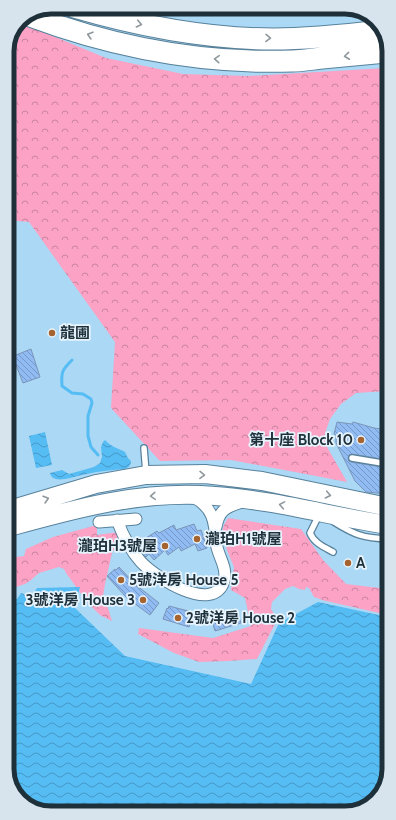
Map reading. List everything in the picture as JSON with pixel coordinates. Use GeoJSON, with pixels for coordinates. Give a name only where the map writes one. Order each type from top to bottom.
{"type":"FeatureCollection","features":[{"type":"Feature","properties":{"kind":"highway"},"geometry":{"type":"LineString","coordinates":[[99,14],[152,27],[231,37],[273,39],[377,32]]}},
{"type":"Feature","properties":{"kind":"highway"},"geometry":{"type":"LineString","coordinates":[[35,18],[103,39],[156,51],[210,58],[293,61],[382,52]]}},
{"type":"Feature","properties":{"kind":"main road"},"geometry":{"type":"LineString","coordinates":[[14,509],[96,484],[146,475],[205,474],[262,481],[382,506]]}},
{"type":"Feature","properties":{"kind":"main road"},"geometry":{"type":"LineString","coordinates":[[14,526],[101,503],[148,497],[189,495],[249,499],[382,524]]}},
{"type":"Feature","properties":{"kind":"street"},"geometry":{"type":"LineString","coordinates":[[189,495],[207,506],[216,527]]}},
{"type":"Feature","properties":{"kind":"street"},"geometry":{"type":"LineString","coordinates":[[117,520],[120,530],[132,551],[149,570],[182,590],[199,594],[208,594],[215,592],[224,581],[224,570],[216,545],[216,527],[218,518],[223,511],[230,506],[249,499]]}},
{"type":"Feature","properties":{"kind":"street"},"geometry":{"type":"LineString","coordinates":[[99,522],[136,519]]}},
{"type":"Feature","properties":{"kind":"lane"},"geometry":{"type":"LineString","coordinates":[[144,448],[146,475]]}},
{"type":"Feature","properties":{"kind":"lane"},"geometry":{"type":"LineString","coordinates":[[352,458],[382,463]]}},
{"type":"Feature","properties":{"kind":"lane"},"geometry":{"type":"LineString","coordinates":[[333,552],[320,545],[312,538],[310,533],[320,512],[358,535],[367,538],[382,539]]}},
{"type":"Feature","properties":{"kind":"green space"},"geometry":{"type":"Polygon","coordinates":[[[25,25],[106,58],[183,74],[248,76],[382,68],[382,391],[356,393],[341,404],[330,419],[325,433],[327,447],[347,482],[231,460],[160,461],[111,408],[115,342],[29,222],[14,221],[14,48],[20,30],[25,25]]]}},
{"type":"Feature","properties":{"kind":"green space"},"geometry":{"type":"Polygon","coordinates":[[[14,418],[16,425],[14,428],[14,418]]]}},
{"type":"Feature","properties":{"kind":"green space"},"geometry":{"type":"Polygon","coordinates":[[[14,462],[16,476],[14,480],[14,462]]]}},
{"type":"Feature","properties":{"kind":"green space"},"geometry":{"type":"Polygon","coordinates":[[[228,518],[301,529],[323,560],[346,584],[382,588],[382,614],[322,600],[314,597],[309,588],[306,587],[305,590],[293,586],[285,589],[272,602],[271,609],[276,622],[257,659],[199,662],[174,653],[138,634],[139,628],[213,638],[251,626],[245,598],[231,590],[234,567],[222,532],[228,518]]]}},
{"type":"Feature","properties":{"kind":"green space"},"geometry":{"type":"Polygon","coordinates":[[[97,525],[97,535],[118,532],[117,543],[112,553],[103,596],[112,621],[100,615],[87,602],[64,569],[59,567],[39,573],[25,584],[14,588],[14,557],[24,556],[26,549],[53,537],[97,525]]]}},
{"type":"Feature","properties":{"kind":"water"},"geometry":{"type":"Polygon","coordinates":[[[45,432],[52,465],[36,468],[29,436],[45,432]]]}},
{"type":"Feature","properties":{"kind":"water"},"geometry":{"type":"Polygon","coordinates":[[[105,440],[112,446],[125,452],[131,461],[129,467],[125,469],[97,472],[63,479],[56,479],[51,476],[50,473],[62,470],[69,474],[94,467],[100,463],[102,457],[101,447],[105,440]]]}},
{"type":"Feature","properties":{"kind":"water"},"geometry":{"type":"Polygon","coordinates":[[[80,587],[75,608],[125,656],[251,684],[279,623],[318,602],[382,616],[382,774],[376,790],[366,800],[345,806],[48,806],[30,800],[19,788],[14,769],[14,599],[17,599],[21,593],[31,597],[37,588],[80,587]]]}},
{"type":"Feature","properties":{"kind":"building"},"geometry":{"type":"Polygon","coordinates":[[[31,349],[40,377],[23,383],[16,365],[14,364],[14,356],[31,349]]]}},
{"type":"Feature","properties":{"kind":"building"},"geometry":{"type":"Polygon","coordinates":[[[337,422],[352,424],[353,422],[382,429],[382,459],[352,454],[349,455],[348,458],[351,462],[382,467],[382,493],[366,492],[355,481],[336,443],[336,435],[334,434],[337,422]]]}},
{"type":"Feature","properties":{"kind":"building"},"geometry":{"type":"Polygon","coordinates":[[[194,524],[197,531],[201,530],[207,548],[198,551],[195,544],[181,551],[179,547],[168,555],[165,550],[154,560],[149,554],[146,557],[135,542],[140,537],[143,540],[157,531],[159,533],[174,525],[176,530],[194,524]]]}},
{"type":"Feature","properties":{"kind":"building"},"geometry":{"type":"Polygon","coordinates":[[[119,567],[136,585],[159,603],[150,615],[126,597],[107,576],[119,567]]]}},
{"type":"Feature","properties":{"kind":"building","name":"2號洋房 House 2"},"geometry":{"type":"Polygon","coordinates":[[[169,606],[192,612],[191,616],[193,616],[189,627],[163,619],[169,606]]]}},
{"type":"Feature","properties":{"kind":"building"},"geometry":{"type":"Polygon","coordinates":[[[234,609],[236,613],[237,612],[241,623],[215,631],[212,617],[234,609]]]}},
{"type":"Feature","properties":{"kind":"waterway"},"geometry":{"type":"LineString","coordinates":[[72,360],[63,372],[62,386],[72,393],[83,394],[91,399],[92,403],[88,416],[88,436],[91,447],[98,455]]}},
{"type":"Feature","properties":{"kind":"place","name":"龍圃"},"geometry":{"type":"Point","coordinates":[52,333]}},
{"type":"Feature","properties":{"kind":"place","name":"第十座 Block 10"},"geometry":{"type":"Point","coordinates":[361,440]}},
{"type":"Feature","properties":{"kind":"place","name":"瀧珀H1號屋"},"geometry":{"type":"Point","coordinates":[197,539]}},
{"type":"Feature","properties":{"kind":"place","name":"瀧珀H3號屋"},"geometry":{"type":"Point","coordinates":[165,546]}},
{"type":"Feature","properties":{"kind":"place","name":"A"},"geometry":{"type":"Point","coordinates":[348,563]}},
{"type":"Feature","properties":{"kind":"place","name":"5號洋房 House 5"},"geometry":{"type":"Point","coordinates":[121,580]}},
{"type":"Feature","properties":{"kind":"place","name":"3號洋房 House 3"},"geometry":{"type":"Point","coordinates":[143,600]}},
{"type":"Feature","properties":{"kind":"place","name":"2號洋房 House 2"},"geometry":{"type":"Point","coordinates":[178,618]}}]}
